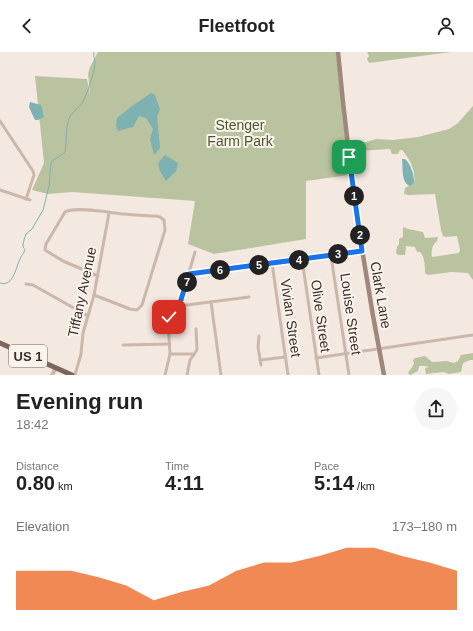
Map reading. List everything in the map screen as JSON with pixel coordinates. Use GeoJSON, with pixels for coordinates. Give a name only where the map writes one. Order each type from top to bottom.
{"type":"FeatureCollection","features":[{"type":"Feature","properties":{"kind":"main road","name":"Clark Lane"},"geometry":{"type":"LineString","coordinates":[[338,52],[352,179],[362,251],[384,375]]}},
{"type":"Feature","properties":{"kind":"main road","name":"US 1"},"geometry":{"type":"LineString","coordinates":[[0,343],[73,375]]}},
{"type":"Feature","properties":{"kind":"street"},"geometry":{"type":"LineString","coordinates":[[0,121],[33,171],[34,175],[28,200],[0,190]]}},
{"type":"Feature","properties":{"kind":"street"},"geometry":{"type":"LineString","coordinates":[[94,295],[130,309],[138,310],[140,308],[166,227],[164,220],[160,217],[83,210],[68,210],[65,212],[46,244],[45,248],[47,252],[63,261],[98,276]]}},
{"type":"Feature","properties":{"kind":"street","name":"Tiffany Avenue"},"geometry":{"type":"LineString","coordinates":[[73,375],[80,360],[83,333],[94,295],[109,213]]}},
{"type":"Feature","properties":{"kind":"street"},"geometry":{"type":"LineString","coordinates":[[189,274],[362,251]]}},
{"type":"Feature","properties":{"kind":"street"},"geometry":{"type":"LineString","coordinates":[[166,375],[170,354],[168,321],[170,314],[179,306],[195,252]]}},
{"type":"Feature","properties":{"kind":"street","name":"Louise Street"},"geometry":{"type":"LineString","coordinates":[[332,256],[349,375]]}},
{"type":"Feature","properties":{"kind":"street","name":"Olive Street"},"geometry":{"type":"LineString","coordinates":[[302,260],[319,375]]}},
{"type":"Feature","properties":{"kind":"street","name":"Vivian Street"},"geometry":{"type":"LineString","coordinates":[[272,263],[288,375]]}},
{"type":"Feature","properties":{"kind":"street"},"geometry":{"type":"LineString","coordinates":[[26,284],[33,285],[88,316]]}},
{"type":"Feature","properties":{"kind":"street"},"geometry":{"type":"LineString","coordinates":[[179,306],[249,297]]}},
{"type":"Feature","properties":{"kind":"street"},"geometry":{"type":"LineString","coordinates":[[211,302],[221,375]]}},
{"type":"Feature","properties":{"kind":"street"},"geometry":{"type":"LineString","coordinates":[[187,375],[189,363],[196,350],[196,328]]}},
{"type":"Feature","properties":{"kind":"street"},"geometry":{"type":"LineString","coordinates":[[316,358],[473,335]]}},
{"type":"Feature","properties":{"kind":"street"},"geometry":{"type":"LineString","coordinates":[[259,336],[258,342],[261,365]]}},
{"type":"Feature","properties":{"kind":"street"},"geometry":{"type":"LineString","coordinates":[[123,345],[170,344]]}},
{"type":"Feature","properties":{"kind":"street"},"geometry":{"type":"LineString","coordinates":[[170,354],[192,354],[193,356]]}},
{"type":"Feature","properties":{"kind":"street"},"geometry":{"type":"LineString","coordinates":[[260,360],[285,357]]}},
{"type":"Feature","properties":{"kind":"street"},"geometry":{"type":"LineString","coordinates":[[52,375],[56,368]]}},
{"type":"Feature","properties":{"kind":"green space","name":"Stenger Farm Park"},"geometry":{"type":"Polygon","coordinates":[[[98,52],[336,52],[349,175],[306,181],[306,239],[214,254],[188,244],[195,201],[72,192],[48,194],[32,190],[44,163],[35,76],[87,79],[90,95],[88,74],[98,52]]]}},
{"type":"Feature","properties":{"kind":"green space"},"geometry":{"type":"Polygon","coordinates":[[[367,52],[451,52],[369,63],[367,59],[369,56],[367,52]]]}},
{"type":"Feature","properties":{"kind":"green space"},"geometry":{"type":"Polygon","coordinates":[[[473,106],[473,280],[468,273],[451,272],[428,275],[425,273],[423,257],[420,252],[417,252],[415,247],[406,246],[405,255],[398,255],[396,253],[399,239],[403,237],[404,227],[423,232],[425,238],[438,237],[432,248],[432,257],[459,253],[460,250],[457,236],[443,236],[435,194],[404,194],[405,188],[414,183],[414,174],[408,157],[402,150],[400,150],[398,154],[392,154],[390,149],[355,151],[352,150],[352,145],[376,139],[393,140],[418,137],[449,129],[458,123],[473,106]]]}},
{"type":"Feature","properties":{"kind":"green space"},"geometry":{"type":"Polygon","coordinates":[[[473,353],[473,360],[463,363],[461,372],[449,374],[444,372],[426,374],[425,368],[429,367],[419,366],[418,371],[410,375],[408,373],[414,364],[413,360],[415,358],[425,356],[432,362],[447,361],[454,363],[458,361],[461,355],[473,353]]]}},
{"type":"Feature","properties":{"kind":"water"},"geometry":{"type":"Polygon","coordinates":[[[151,93],[155,95],[160,109],[157,117],[160,148],[154,155],[150,139],[153,129],[146,118],[139,116],[133,127],[118,131],[116,126],[117,118],[151,93]]]}},
{"type":"Feature","properties":{"kind":"water"},"geometry":{"type":"Polygon","coordinates":[[[30,102],[41,105],[44,117],[35,120],[29,107],[30,102]]]}},
{"type":"Feature","properties":{"kind":"water"},"geometry":{"type":"Polygon","coordinates":[[[165,155],[178,163],[176,171],[166,181],[160,171],[158,163],[165,155]]]}},
{"type":"Feature","properties":{"kind":"water"},"geometry":{"type":"Polygon","coordinates":[[[402,159],[407,161],[412,170],[414,183],[410,186],[404,179],[402,159]]]}},
{"type":"Feature","properties":{"kind":"waterway"},"geometry":{"type":"LineString","coordinates":[[0,283],[5,284],[14,275],[19,261],[25,251],[23,244],[26,234],[32,229],[43,210],[49,186],[51,163],[65,152],[68,123],[71,114],[83,102],[92,78],[95,67],[94,52]]}},
{"type":"Feature","properties":{"kind":"route"},"geometry":{"type":"LineString","coordinates":[[169,317],[173,310],[179,306],[189,274],[362,251],[349,157]]}}]}
